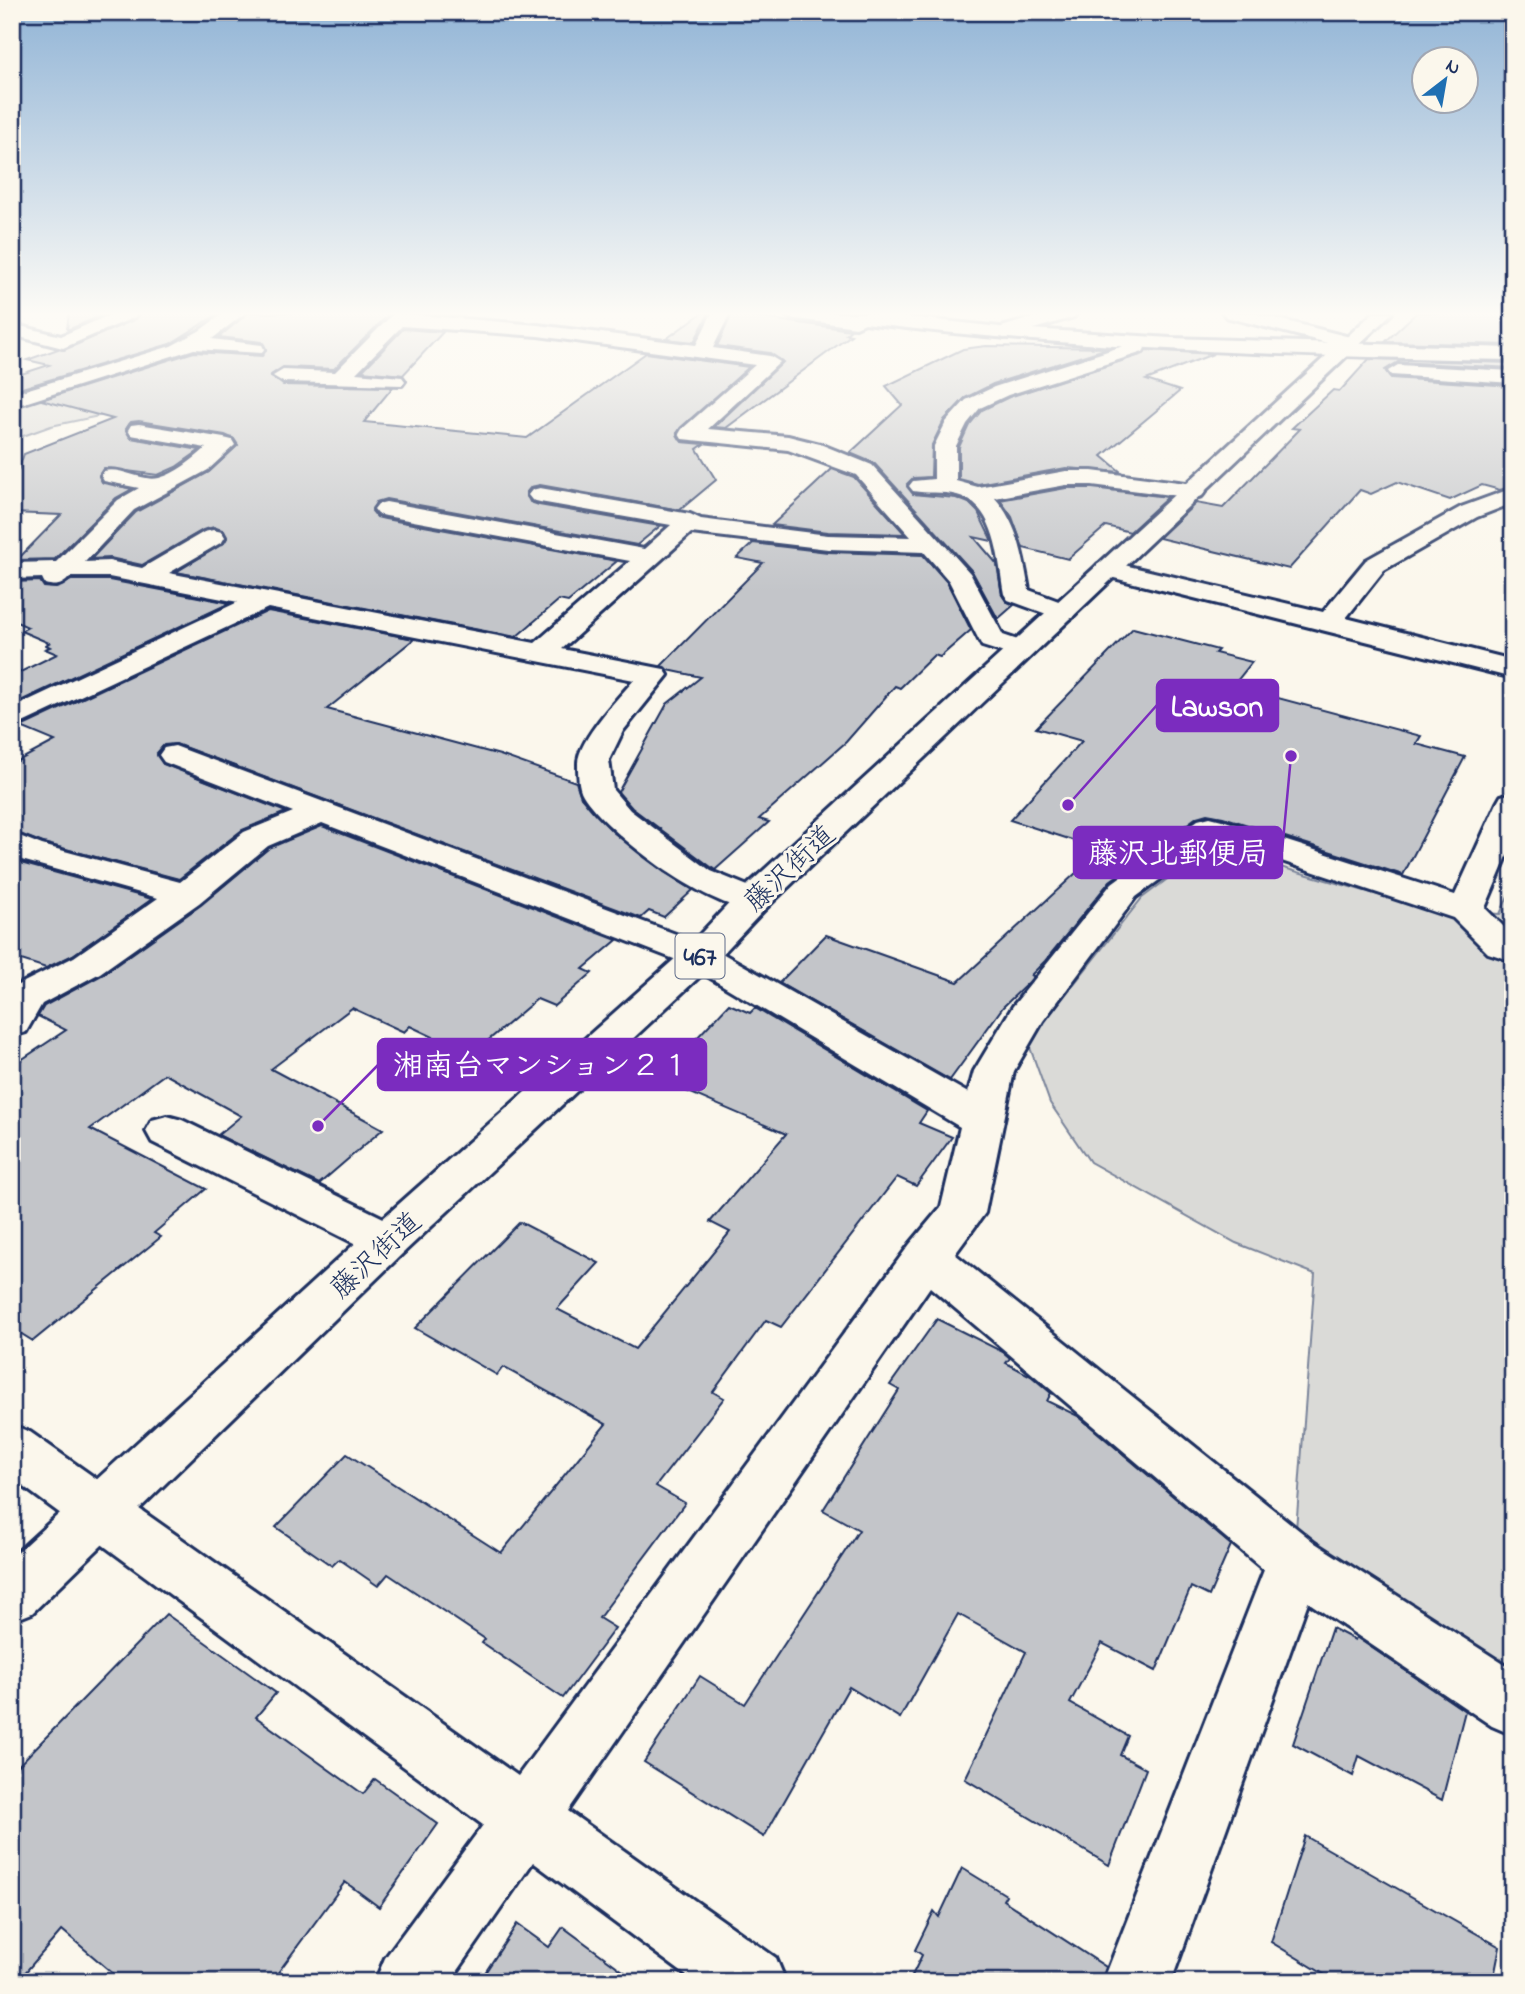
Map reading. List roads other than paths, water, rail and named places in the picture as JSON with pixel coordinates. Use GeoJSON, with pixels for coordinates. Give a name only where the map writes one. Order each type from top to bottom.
{"type":"FeatureCollection","features":[{"type":"Feature","properties":{"kind":"main road"},"geometry":{"type":"LineString","coordinates":[[721,406],[690,434],[788,443],[812,449],[864,470],[884,489],[961,578],[992,640],[1020,650]]}},
{"type":"Feature","properties":{"kind":"main road"},"geometry":{"type":"LineString","coordinates":[[945,484],[945,446],[957,422],[971,406]]}},
{"type":"Feature","properties":{"kind":"main road","name":"藤沢街道"},"geometry":{"type":"LineString","coordinates":[[12,1594],[388,1240],[700,956],[752,901],[1284,406]]}},
{"type":"Feature","properties":{"kind":"main road"},"geometry":{"type":"LineString","coordinates":[[34,597],[64,570],[126,505],[200,465],[224,445],[139,430]]}},
{"type":"Feature","properties":{"kind":"main road"},"geometry":{"type":"LineString","coordinates":[[113,476],[161,486]]}},
{"type":"Feature","properties":{"kind":"main road"},"geometry":{"type":"LineString","coordinates":[[977,494],[1066,478],[1092,478],[1194,491]]}},
{"type":"Feature","properties":{"kind":"main road"},"geometry":{"type":"LineString","coordinates":[[884,489],[945,484],[977,494],[990,503],[1006,537],[1017,594],[1063,612]]}},
{"type":"Feature","properties":{"kind":"main road"},"geometry":{"type":"LineString","coordinates":[[540,495],[690,521],[540,654]]}},
{"type":"Feature","properties":{"kind":"main road"},"geometry":{"type":"LineString","coordinates":[[1329,622],[1375,565],[1469,512],[1513,495]]}},
{"type":"Feature","properties":{"kind":"main road"},"geometry":{"type":"LineString","coordinates":[[386,509],[648,557]]}},
{"type":"Feature","properties":{"kind":"main road"},"geometry":{"type":"LineString","coordinates":[[687,525],[828,542],[930,545]]}},
{"type":"Feature","properties":{"kind":"main road"},"geometry":{"type":"LineString","coordinates":[[146,576],[213,537]]}},
{"type":"Feature","properties":{"kind":"main road"},"geometry":{"type":"LineString","coordinates":[[12,571],[108,569],[654,675],[610,728],[593,760],[597,792],[618,817],[699,878],[752,901]]}},
{"type":"Feature","properties":{"kind":"main road"},"geometry":{"type":"LineString","coordinates":[[1108,569],[1513,669]]}},
{"type":"Feature","properties":{"kind":"main road"},"geometry":{"type":"LineString","coordinates":[[12,719],[264,600]]}},
{"type":"Feature","properties":{"kind":"main road"},"geometry":{"type":"LineString","coordinates":[[175,755],[700,956],[983,1121]]}},
{"type":"Feature","properties":{"kind":"main road"},"geometry":{"type":"LineString","coordinates":[[1466,910],[1513,803]]}},
{"type":"Feature","properties":{"kind":"main road"},"geometry":{"type":"LineString","coordinates":[[12,1023],[28,996],[87,965],[186,895],[256,839],[320,812]]}},
{"type":"Feature","properties":{"kind":"main road"},"geometry":{"type":"LineString","coordinates":[[409,1982],[926,1257],[962,1213],[994,1071],[1027,1015],[1124,890],[1210,827],[1466,910],[1501,944],[1513,950]]}},
{"type":"Feature","properties":{"kind":"main road"},"geometry":{"type":"LineString","coordinates":[[12,843],[30,852],[186,895]]}},
{"type":"Feature","properties":{"kind":"main road"},"geometry":{"type":"LineString","coordinates":[[167,1131],[388,1240]]}},
{"type":"Feature","properties":{"kind":"main road"},"geometry":{"type":"LineString","coordinates":[[926,1257],[1295,1561],[1513,1705]]}},
{"type":"Feature","properties":{"kind":"main road"},"geometry":{"type":"LineString","coordinates":[[12,1448],[752,1982]]}},
{"type":"Feature","properties":{"kind":"main road"},"geometry":{"type":"LineString","coordinates":[[1137,1982],[1295,1561]]}},
{"type":"Feature","properties":{"kind":"place","name":"藤沢北郵便局"},"geometry":{"type":"Point","coordinates":[1291,756]}},
{"type":"Feature","properties":{"kind":"place","name":"Lawson"},"geometry":{"type":"Point","coordinates":[1068,805]}},
{"type":"Feature","properties":{"kind":"place","name":"湘南台マンション２１"},"geometry":{"type":"Point","coordinates":[318,1126]}}]}
